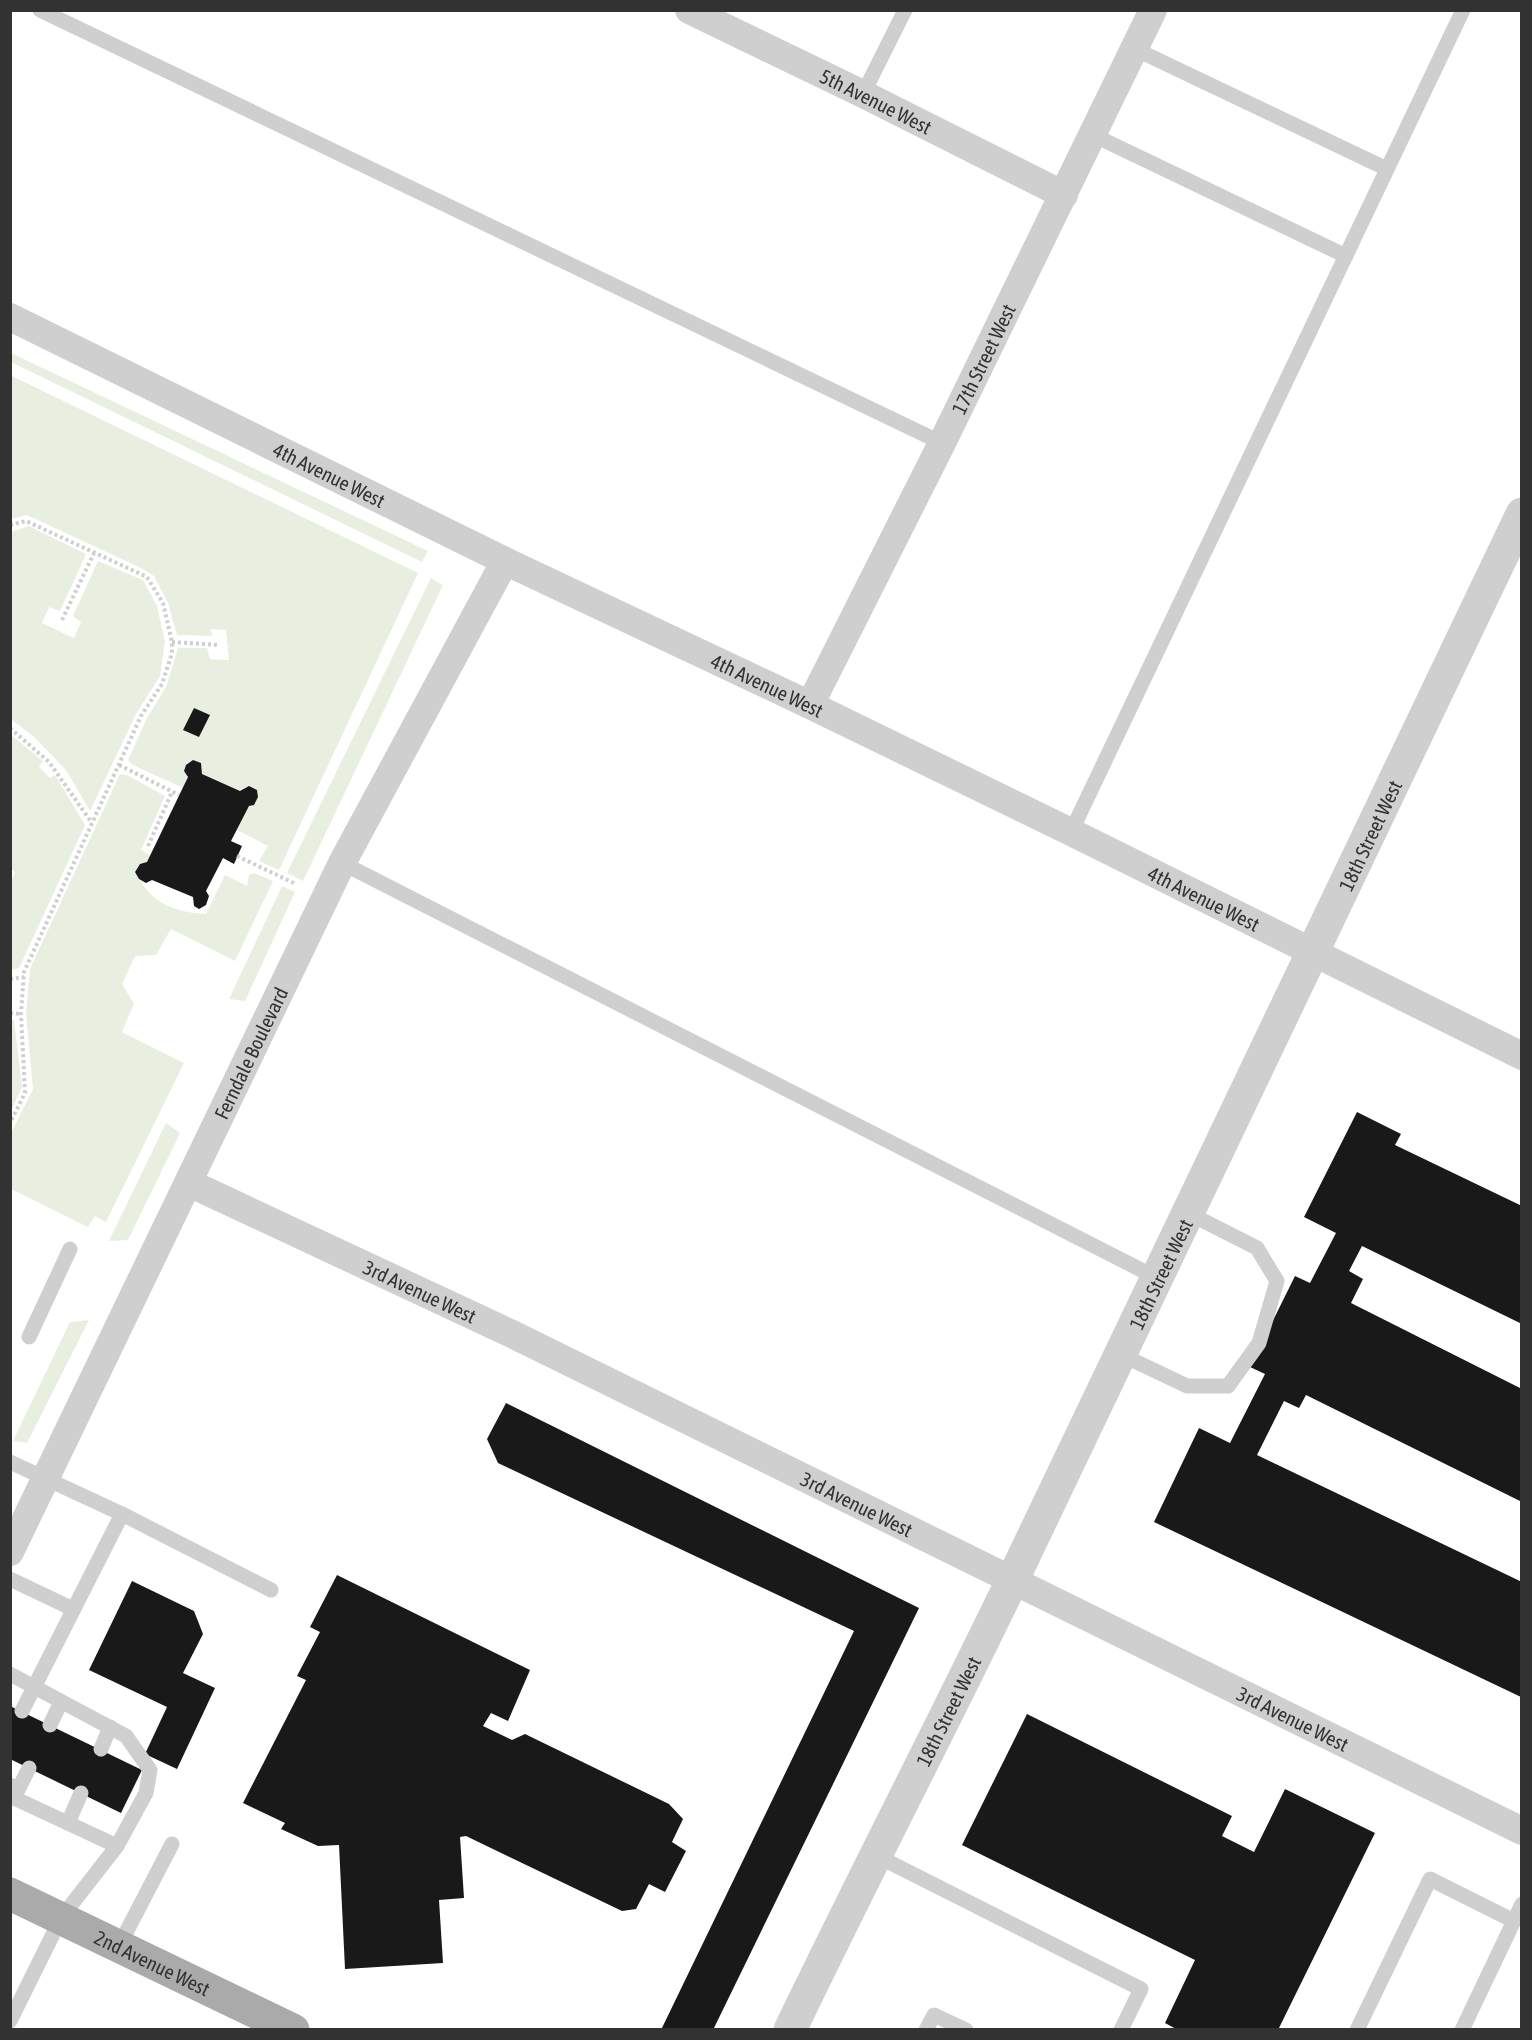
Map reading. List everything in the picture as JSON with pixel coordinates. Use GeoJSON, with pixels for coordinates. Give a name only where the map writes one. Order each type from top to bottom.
{"type":"FeatureCollection","features":[{"type":"Feature","properties":{"kind":"main road","name":"2nd Avenue West"},"geometry":{"type":"LineString","coordinates":[[10,1894],[293,2030]]}},
{"type":"Feature","properties":{"kind":"street","name":"5th Avenue West"},"geometry":{"type":"LineString","coordinates":[[688,10],[863,94],[1064,195]]}},
{"type":"Feature","properties":{"kind":"street","name":"17th Street West"},"geometry":{"type":"LineString","coordinates":[[810,705],[942,443],[1153,10]]}},
{"type":"Feature","properties":{"kind":"street","name":"4th Avenue West"},"geometry":{"type":"LineString","coordinates":[[10,317],[505,561],[810,705],[1071,832],[1521,1056]]}},
{"type":"Feature","properties":{"kind":"street","name":"18th Street West"},"geometry":{"type":"LineString","coordinates":[[799,2027],[875,1855],[929,1751],[1159,1280],[1521,514]]}},
{"type":"Feature","properties":{"kind":"street","name":"Ferndale Boulevard"},"geometry":{"type":"LineString","coordinates":[[10,1552],[342,863],[505,561]]}},
{"type":"Feature","properties":{"kind":"street","name":"3rd Avenue West"},"geometry":{"type":"LineString","coordinates":[[189,1183],[523,1339],[1521,1831]]}},
{"type":"Feature","properties":{"kind":"lane"},"geometry":{"type":"LineString","coordinates":[[40,10],[942,443]]}},
{"type":"Feature","properties":{"kind":"lane"},"geometry":{"type":"LineString","coordinates":[[863,94],[905,10]]}},
{"type":"Feature","properties":{"kind":"lane"},"geometry":{"type":"LineString","coordinates":[[1071,832],[1463,10]]}},
{"type":"Feature","properties":{"kind":"lane"},"geometry":{"type":"LineString","coordinates":[[1135,49],[1387,169]]}},
{"type":"Feature","properties":{"kind":"lane"},"geometry":{"type":"LineString","coordinates":[[1093,135],[1346,256]]}},
{"type":"Feature","properties":{"kind":"lane"},"geometry":{"type":"LineString","coordinates":[[342,863],[1159,1280]]}},
{"type":"Feature","properties":{"kind":"lane"},"geometry":{"type":"LineString","coordinates":[[1122,1355],[1186,1386],[1228,1386],[1259,1343],[1277,1281],[1257,1248],[1190,1214]]}},
{"type":"Feature","properties":{"kind":"lane"},"geometry":{"type":"LineString","coordinates":[[28,1337],[70,1249]]}},
{"type":"Feature","properties":{"kind":"lane"},"geometry":{"type":"LineString","coordinates":[[10,1462],[122,1514],[271,1590]]}},
{"type":"Feature","properties":{"kind":"lane"},"geometry":{"type":"LineString","coordinates":[[22,1712],[122,1514]]}},
{"type":"Feature","properties":{"kind":"lane"},"geometry":{"type":"LineString","coordinates":[[10,1579],[73,1609]]}},
{"type":"Feature","properties":{"kind":"lane"},"geometry":{"type":"LineString","coordinates":[[10,1674],[126,1736],[150,1770],[146,1793],[117,1846],[61,1918],[10,2021]]}},
{"type":"Feature","properties":{"kind":"lane"},"geometry":{"type":"LineString","coordinates":[[50,1725],[61,1702]]}},
{"type":"Feature","properties":{"kind":"lane"},"geometry":{"type":"LineString","coordinates":[[101,1749],[110,1727]]}},
{"type":"Feature","properties":{"kind":"lane"},"geometry":{"type":"LineString","coordinates":[[29,1768],[12,1792],[68,1823],[117,1846]]}},
{"type":"Feature","properties":{"kind":"lane"},"geometry":{"type":"LineString","coordinates":[[68,1823],[81,1793]]}},
{"type":"Feature","properties":{"kind":"lane"},"geometry":{"type":"LineString","coordinates":[[119,1946],[172,1844]]}},
{"type":"Feature","properties":{"kind":"lane"},"geometry":{"type":"LineString","coordinates":[[875,1855],[1141,1989],[1121,2030]]}},
{"type":"Feature","properties":{"kind":"lane"},"geometry":{"type":"LineString","coordinates":[[1357,2030],[1430,1879],[1514,1921]]}},
{"type":"Feature","properties":{"kind":"lane"},"geometry":{"type":"LineString","coordinates":[[1462,2030],[1521,1905]]}},
{"type":"Feature","properties":{"kind":"lane"},"geometry":{"type":"LineString","coordinates":[[926,2030],[934,2015],[966,2030]]}},
{"type":"Feature","properties":{"kind":"path"},"geometry":{"type":"LineString","coordinates":[[10,525],[27,521],[147,576],[163,603],[172,642],[172,653],[162,684],[141,716],[24,972],[21,1014],[25,1093],[10,1123]]}},
{"type":"Feature","properties":{"kind":"path"},"geometry":{"type":"LineString","coordinates":[[62,620],[94,553]]}},
{"type":"Feature","properties":{"kind":"path"},"geometry":{"type":"LineString","coordinates":[[172,642],[219,645]]}},
{"type":"Feature","properties":{"kind":"path"},"geometry":{"type":"LineString","coordinates":[[10,728],[49,762],[92,824]]}},
{"type":"Feature","properties":{"kind":"path"},"geometry":{"type":"LineString","coordinates":[[119,765],[179,795]]}},
{"type":"Feature","properties":{"kind":"path"},"geometry":{"type":"LineString","coordinates":[[148,846],[172,792]]}},
{"type":"Feature","properties":{"kind":"path"},"geometry":{"type":"LineString","coordinates":[[237,856],[325,898]]}},
{"type":"Feature","properties":{"kind":"path"},"geometry":{"type":"LineString","coordinates":[[10,979],[24,977]]}},
{"type":"Feature","properties":{"kind":"path"},"geometry":{"type":"LineString","coordinates":[[10,1013],[21,1014]]}},
{"type":"Feature","properties":{"kind":"green space"},"geometry":{"type":"Polygon","coordinates":[[[10,353],[428,551],[422,562],[11,362],[10,353]]]}},
{"type":"Feature","properties":{"kind":"green space"},"geometry":{"type":"Polygon","coordinates":[[[10,375],[418,573],[279,870],[259,861],[268,846],[237,830],[249,806],[254,805],[258,798],[257,790],[249,787],[240,791],[202,774],[201,763],[193,761],[183,788],[133,765],[128,760],[147,718],[166,687],[178,648],[207,648],[210,659],[229,660],[226,630],[211,629],[212,636],[177,635],[168,603],[154,576],[27,515],[11,519],[10,375]],[[194,708],[184,730],[199,737],[210,716],[194,708]]]}},
{"type":"Feature","properties":{"kind":"green space"},"geometry":{"type":"Polygon","coordinates":[[[29,526],[86,554],[60,611],[49,607],[42,623],[74,638],[81,622],[73,616],[98,561],[143,580],[157,606],[165,642],[160,676],[136,714],[90,811],[66,770],[34,737],[11,719],[11,532],[29,526]]]}},
{"type":"Feature","properties":{"kind":"green space"},"geometry":{"type":"Polygon","coordinates":[[[431,578],[443,585],[303,881],[287,873],[431,578]]]}},
{"type":"Feature","properties":{"kind":"green space"},"geometry":{"type":"Polygon","coordinates":[[[11,735],[43,761],[39,767],[50,778],[55,775],[85,825],[19,968],[11,970],[11,882],[15,872],[10,869],[11,735]]]}},
{"type":"Feature","properties":{"kind":"green space"},"geometry":{"type":"Polygon","coordinates":[[[120,774],[127,775],[165,796],[141,850],[150,855],[147,862],[140,864],[135,871],[155,898],[173,908],[206,914],[225,875],[247,886],[249,875],[254,873],[273,881],[235,961],[171,929],[156,955],[135,956],[122,984],[134,1004],[122,1032],[184,1063],[106,1222],[95,1216],[88,1227],[11,1189],[10,1135],[33,1089],[26,1014],[30,969],[120,774]]]}},
{"type":"Feature","properties":{"kind":"green space"},"geometry":{"type":"Polygon","coordinates":[[[282,886],[295,892],[245,1001],[229,999],[282,886]]]}},
{"type":"Feature","properties":{"kind":"green space"},"geometry":{"type":"Polygon","coordinates":[[[11,1020],[14,1020],[22,1087],[11,1111],[11,1020]]]}},
{"type":"Feature","properties":{"kind":"green space"},"geometry":{"type":"Polygon","coordinates":[[[166,1123],[180,1133],[128,1240],[109,1241],[166,1123]]]}},
{"type":"Feature","properties":{"kind":"green space"},"geometry":{"type":"Polygon","coordinates":[[[89,1320],[27,1443],[13,1441],[70,1322],[89,1320]]]}},
{"type":"Feature","properties":{"kind":"building"},"geometry":{"type":"Polygon","coordinates":[[[194,708],[210,715],[199,737],[183,730],[194,708]]]}},
{"type":"Feature","properties":{"kind":"building"},"geometry":{"type":"Polygon","coordinates":[[[193,760],[201,763],[202,774],[240,791],[249,786],[257,790],[258,797],[254,805],[249,806],[231,841],[242,846],[234,864],[223,858],[206,891],[209,896],[206,905],[199,909],[194,906],[193,897],[152,880],[146,883],[139,879],[135,872],[140,864],[147,862],[188,777],[184,771],[186,765],[193,760]]]}},
{"type":"Feature","properties":{"kind":"building"},"geometry":{"type":"Polygon","coordinates":[[[1357,1112],[1401,1134],[1395,1145],[1522,1206],[1522,1324],[1362,1246],[1349,1271],[1363,1279],[1351,1303],[1522,1389],[1522,1502],[1306,1395],[1299,1408],[1284,1401],[1257,1455],[1522,1582],[1521,1697],[1154,1522],[1199,1428],[1230,1443],[1265,1374],[1250,1367],[1295,1276],[1310,1283],[1336,1233],[1304,1217],[1357,1112]]]}},
{"type":"Feature","properties":{"kind":"building"},"geometry":{"type":"Polygon","coordinates":[[[506,1403],[919,1608],[713,2030],[661,2030],[854,1631],[498,1463],[487,1439],[506,1403]]]}},
{"type":"Feature","properties":{"kind":"building"},"geometry":{"type":"Polygon","coordinates":[[[337,1575],[530,1670],[508,1721],[491,1713],[483,1726],[512,1740],[525,1734],[669,1804],[683,1819],[672,1842],[686,1851],[665,1892],[649,1884],[636,1909],[622,1911],[466,1836],[460,1837],[464,1898],[439,1900],[443,1963],[345,1969],[339,1845],[318,1846],[281,1829],[285,1823],[243,1803],[306,1680],[297,1676],[320,1632],[310,1627],[337,1575]]]}},
{"type":"Feature","properties":{"kind":"building"},"geometry":{"type":"Polygon","coordinates":[[[132,1581],[194,1611],[203,1634],[183,1673],[215,1688],[177,1769],[145,1754],[167,1707],[89,1670],[132,1581]]]}},
{"type":"Feature","properties":{"kind":"building"},"geometry":{"type":"Polygon","coordinates":[[[12,1707],[142,1770],[121,1813],[10,1759],[12,1707]]]}},
{"type":"Feature","properties":{"kind":"building"},"geometry":{"type":"Polygon","coordinates":[[[1027,1714],[1232,1816],[1222,1836],[1254,1852],[1285,1789],[1375,1833],[1278,2030],[1178,2030],[1165,2023],[1195,1960],[962,1845],[1027,1714]]]}}]}
